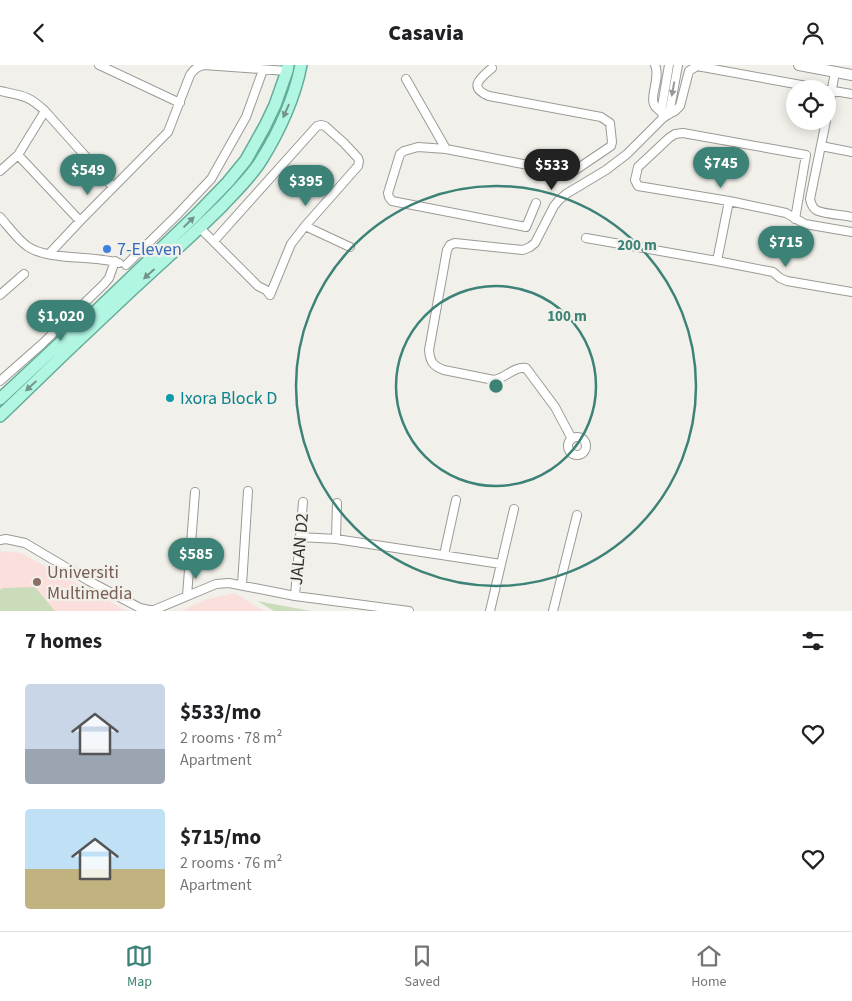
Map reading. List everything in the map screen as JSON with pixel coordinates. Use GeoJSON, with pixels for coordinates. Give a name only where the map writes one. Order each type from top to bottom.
{"type":"FeatureCollection","features":[{"type":"Feature","properties":{"kind":"main road"},"geometry":{"type":"LineString","coordinates":[[0,416],[133,288],[200,228],[240,187],[262,160],[288,108],[301,65]]}},
{"type":"Feature","properties":{"kind":"main road"},"geometry":{"type":"LineString","coordinates":[[799,65],[852,75]]}},
{"type":"Feature","properties":{"kind":"main road"},"geometry":{"type":"LineString","coordinates":[[0,399],[95,312],[228,182],[246,160],[275,105],[287,68]]}},
{"type":"Feature","properties":{"kind":"main road"},"geometry":{"type":"LineString","coordinates":[[0,411],[13,404]]}},
{"type":"Feature","properties":{"kind":"street"},"geometry":{"type":"LineString","coordinates":[[99,65],[180,103]]}},
{"type":"Feature","properties":{"kind":"street"},"geometry":{"type":"LineString","coordinates":[[49,254],[168,132],[193,70],[204,65],[263,69],[287,68]]}},
{"type":"Feature","properties":{"kind":"street"},"geometry":{"type":"LineString","coordinates":[[656,65],[658,77],[653,102],[654,106],[665,115]]}},
{"type":"Feature","properties":{"kind":"street"},"geometry":{"type":"LineString","coordinates":[[665,115],[669,65]]}},
{"type":"Feature","properties":{"kind":"street"},"geometry":{"type":"LineString","coordinates":[[665,115],[678,65]]}},
{"type":"Feature","properties":{"kind":"street"},"geometry":{"type":"LineString","coordinates":[[572,439],[555,407],[526,368],[518,368],[499,379],[494,379],[437,368],[430,359],[429,350],[447,250],[450,245],[455,243],[523,250],[530,247],[535,243],[559,200],[606,170],[630,151],[665,115],[675,111],[680,105],[689,71],[697,66],[786,82]]}},
{"type":"Feature","properties":{"kind":"street"},"geometry":{"type":"LineString","coordinates":[[492,68],[478,81],[478,90],[482,93],[489,96],[601,117],[610,123],[611,146],[574,171],[564,173],[446,149],[418,147],[400,154],[388,193],[389,197],[392,201],[526,227],[536,203]]}},
{"type":"Feature","properties":{"kind":"street"},"geometry":{"type":"LineString","coordinates":[[126,265],[211,179],[246,117],[263,69]]}},
{"type":"Feature","properties":{"kind":"street"},"geometry":{"type":"LineString","coordinates":[[831,80],[835,72]]}},
{"type":"Feature","properties":{"kind":"street"},"geometry":{"type":"LineString","coordinates":[[406,79],[446,149]]}},
{"type":"Feature","properties":{"kind":"street"},"geometry":{"type":"LineString","coordinates":[[0,91],[26,96],[34,101],[113,187]]}},
{"type":"Feature","properties":{"kind":"street"},"geometry":{"type":"LineString","coordinates":[[836,91],[852,94]]}},
{"type":"Feature","properties":{"kind":"street"},"geometry":{"type":"LineString","coordinates":[[0,171],[18,155],[45,111]]}},
{"type":"Feature","properties":{"kind":"street"},"geometry":{"type":"LineString","coordinates":[[200,228],[258,286],[269,292],[291,244],[359,163],[358,158],[328,129],[321,125],[317,126],[214,241]]}},
{"type":"Feature","properties":{"kind":"street"},"geometry":{"type":"LineString","coordinates":[[824,130],[810,199],[812,206],[819,211],[852,217]]}},
{"type":"Feature","properties":{"kind":"street"},"geometry":{"type":"LineString","coordinates":[[796,219],[806,155],[683,133],[675,134],[641,164],[635,180],[638,186],[729,201],[786,213],[796,219],[805,224],[852,232]]}},
{"type":"Feature","properties":{"kind":"street"},"geometry":{"type":"LineString","coordinates":[[820,146],[852,152]]}},
{"type":"Feature","properties":{"kind":"street"},"geometry":{"type":"LineString","coordinates":[[630,151],[641,164]]}},
{"type":"Feature","properties":{"kind":"street"},"geometry":{"type":"LineString","coordinates":[[18,155],[80,221]]}},
{"type":"Feature","properties":{"kind":"street"},"geometry":{"type":"LineString","coordinates":[[595,156],[606,170]]}},
{"type":"Feature","properties":{"kind":"street"},"geometry":{"type":"LineString","coordinates":[[587,162],[596,175]]}},
{"type":"Feature","properties":{"kind":"street"},"geometry":{"type":"LineString","coordinates":[[717,261],[729,201]]}},
{"type":"Feature","properties":{"kind":"street"},"geometry":{"type":"LineString","coordinates":[[0,217],[26,246],[35,250],[49,254],[115,261],[126,265],[136,272]]}},
{"type":"Feature","properties":{"kind":"street"},"geometry":{"type":"LineString","coordinates":[[305,226],[350,247]]}},
{"type":"Feature","properties":{"kind":"street"},"geometry":{"type":"LineString","coordinates":[[586,238],[773,272],[786,281],[852,292]]}},
{"type":"Feature","properties":{"kind":"street"},"geometry":{"type":"LineString","coordinates":[[0,381],[42,344],[104,284],[109,278],[115,261]]}},
{"type":"Feature","properties":{"kind":"street"},"geometry":{"type":"LineString","coordinates":[[232,274],[238,267]]}},
{"type":"Feature","properties":{"kind":"street"},"geometry":{"type":"LineString","coordinates":[[0,295],[24,274]]}},
{"type":"Feature","properties":{"kind":"street"},"geometry":{"type":"LineString","coordinates":[[242,585],[248,491]]}},
{"type":"Feature","properties":{"kind":"street"},"geometry":{"type":"LineString","coordinates":[[187,596],[195,492]]}},
{"type":"Feature","properties":{"kind":"street"},"geometry":{"type":"LineString","coordinates":[[444,555],[456,500]]}},
{"type":"Feature","properties":{"kind":"street","name":"JALAN D2"},"geometry":{"type":"LineString","coordinates":[[295,596],[303,502]]}},
{"type":"Feature","properties":{"kind":"street"},"geometry":{"type":"LineString","coordinates":[[336,539],[338,503]]}},
{"type":"Feature","properties":{"kind":"street"},"geometry":{"type":"LineString","coordinates":[[490,611],[514,509]]}},
{"type":"Feature","properties":{"kind":"street"},"geometry":{"type":"LineString","coordinates":[[554,611],[577,515]]}},
{"type":"Feature","properties":{"kind":"street"},"geometry":{"type":"LineString","coordinates":[[300,537],[336,539],[501,564]]}},
{"type":"Feature","properties":{"kind":"street"},"geometry":{"type":"LineString","coordinates":[[0,539],[25,543],[88,581],[144,609],[154,610],[216,584],[229,583],[295,596],[409,611]]}},
{"type":"Feature","properties":{"kind":"shaded area","name":"Universiti Multimedia"},"geometry":{"type":"Polygon","coordinates":[[[0,551],[21,553],[127,611],[0,611],[0,551]]]}},
{"type":"Feature","properties":{"kind":"shaded area","name":"Universiti Multimedia"},"geometry":{"type":"Polygon","coordinates":[[[235,593],[264,611],[181,611],[204,600],[235,593]]]}},
{"type":"Feature","properties":{"kind":"green space"},"geometry":{"type":"Polygon","coordinates":[[[35,587],[55,611],[0,611],[0,590],[3,588],[35,587]]]}},
{"type":"Feature","properties":{"kind":"green space"},"geometry":{"type":"Polygon","coordinates":[[[257,601],[311,611],[274,611],[257,601]]]}},
{"type":"Feature","properties":{"kind":"place","name":"7-Eleven"},"geometry":{"type":"Point","coordinates":[107,249]}},
{"type":"Feature","properties":{"kind":"place","name":"Ixora Block D"},"geometry":{"type":"Point","coordinates":[170,398]}},
{"type":"Feature","properties":{"kind":"place","name":"Universiti Multimedia"},"geometry":{"type":"Point","coordinates":[37,582]}}]}
